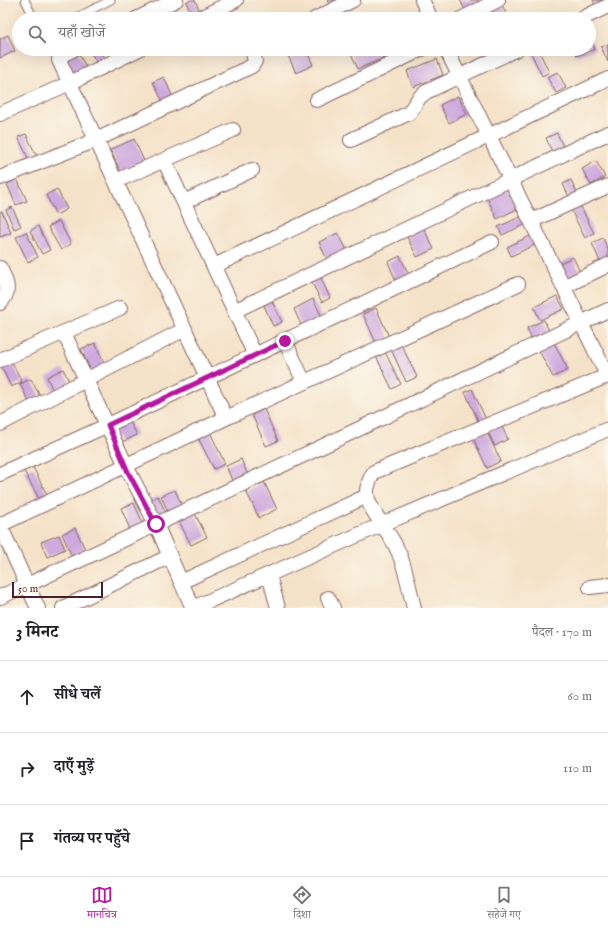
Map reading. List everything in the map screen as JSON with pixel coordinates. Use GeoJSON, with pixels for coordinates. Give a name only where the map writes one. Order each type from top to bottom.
{"type":"FeatureCollection","features":[{"type":"Feature","properties":{"kind":"street"},"geometry":{"type":"LineString","coordinates":[[151,12],[176,0]]}},
{"type":"Feature","properties":{"kind":"street"},"geometry":{"type":"LineString","coordinates":[[212,12],[236,0]]}},
{"type":"Feature","properties":{"kind":"street"},"geometry":{"type":"LineString","coordinates":[[329,12],[353,0]]}},
{"type":"Feature","properties":{"kind":"street"},"geometry":{"type":"LineString","coordinates":[[422,0],[428,12]]}},
{"type":"Feature","properties":{"kind":"street"},"geometry":{"type":"LineString","coordinates":[[475,12],[498,0]]}},
{"type":"Feature","properties":{"kind":"street"},"geometry":{"type":"LineString","coordinates":[[596,12],[608,6]]}},
{"type":"Feature","properties":{"kind":"street"},"geometry":{"type":"LineString","coordinates":[[61,56],[59,57],[96,140],[226,418]]}},
{"type":"Feature","properties":{"kind":"street"},"geometry":{"type":"LineString","coordinates":[[0,114],[70,83],[124,56]]}},
{"type":"Feature","properties":{"kind":"street"},"geometry":{"type":"LineString","coordinates":[[0,178],[96,140],[252,66],[255,61],[254,56]]}},
{"type":"Feature","properties":{"kind":"street"},"geometry":{"type":"LineString","coordinates":[[317,100],[408,56]]}},
{"type":"Feature","properties":{"kind":"street"},"geometry":{"type":"LineString","coordinates":[[414,608],[402,560],[390,534],[374,512],[367,496],[371,476],[378,469],[608,376],[603,354],[581,323],[449,56]]}},
{"type":"Feature","properties":{"kind":"street"},"geometry":{"type":"LineString","coordinates":[[351,140],[406,115],[422,95],[502,56]]}},
{"type":"Feature","properties":{"kind":"street"},"geometry":{"type":"LineString","coordinates":[[214,266],[608,79]]}},
{"type":"Feature","properties":{"kind":"street"},"geometry":{"type":"LineString","coordinates":[[116,181],[233,130]]}},
{"type":"Feature","properties":{"kind":"street"},"geometry":{"type":"LineString","coordinates":[[234,311],[608,133]]}},
{"type":"Feature","properties":{"kind":"street"},"geometry":{"type":"LineString","coordinates":[[164,160],[255,355]]}},
{"type":"Feature","properties":{"kind":"street"},"geometry":{"type":"LineString","coordinates":[[184,202],[252,170]]}},
{"type":"Feature","properties":{"kind":"street"},"geometry":{"type":"LineString","coordinates":[[531,222],[608,186]]}},
{"type":"Feature","properties":{"kind":"street"},"geometry":{"type":"LineString","coordinates":[[0,474],[108,425],[492,242]]}},
{"type":"Feature","properties":{"kind":"street"},"geometry":{"type":"LineString","coordinates":[[563,287],[608,266]]}},
{"type":"Feature","properties":{"kind":"street"},"geometry":{"type":"LineString","coordinates":[[0,268],[8,287],[6,296],[0,303]]}},
{"type":"Feature","properties":{"kind":"street"},"geometry":{"type":"LineString","coordinates":[[38,608],[0,525],[226,418],[518,284]]}},
{"type":"Feature","properties":{"kind":"street"},"geometry":{"type":"LineString","coordinates":[[0,360],[120,308]]}},
{"type":"Feature","properties":{"kind":"street"},"geometry":{"type":"LineString","coordinates":[[0,598],[608,310]]}},
{"type":"Feature","properties":{"kind":"street"},"geometry":{"type":"LineString","coordinates":[[0,424],[184,329]]}},
{"type":"Feature","properties":{"kind":"street"},"geometry":{"type":"LineString","coordinates":[[64,333],[126,465],[156,524],[193,608],[383,524],[608,429]]}},
{"type":"Feature","properties":{"kind":"street"},"geometry":{"type":"LineString","coordinates":[[285,341],[304,382]]}},
{"type":"Feature","properties":{"kind":"street"},"geometry":{"type":"LineString","coordinates":[[181,582],[367,496]]}},
{"type":"Feature","properties":{"kind":"street"},"geometry":{"type":"LineString","coordinates":[[63,608],[170,556]]}},
{"type":"Feature","properties":{"kind":"street"},"geometry":{"type":"LineString","coordinates":[[269,575],[278,608]]}},
{"type":"Feature","properties":{"kind":"street"},"geometry":{"type":"LineString","coordinates":[[590,587],[608,585]]}},
{"type":"Feature","properties":{"kind":"lane"},"geometry":{"type":"LineString","coordinates":[[25,0],[31,12]]}},
{"type":"Feature","properties":{"kind":"lane"},"geometry":{"type":"LineString","coordinates":[[87,12],[111,0]]}},
{"type":"Feature","properties":{"kind":"building"},"geometry":{"type":"Polygon","coordinates":[[[195,0],[200,12],[191,12],[186,2],[195,0]]]}},
{"type":"Feature","properties":{"kind":"building"},"geometry":{"type":"Polygon","coordinates":[[[327,0],[341,0],[331,9],[327,0]]]}},
{"type":"Feature","properties":{"kind":"building"},"geometry":{"type":"Polygon","coordinates":[[[460,0],[478,0],[481,6],[470,12],[466,12],[460,0]]]}},
{"type":"Feature","properties":{"kind":"building"},"geometry":{"type":"Polygon","coordinates":[[[593,0],[608,0],[596,7],[593,0]]]}},
{"type":"Feature","properties":{"kind":"building"},"geometry":{"type":"Polygon","coordinates":[[[502,5],[506,12],[492,12],[502,5]]]}},
{"type":"Feature","properties":{"kind":"building"},"geometry":{"type":"Polygon","coordinates":[[[8,35],[12,44],[12,52],[0,58],[0,39],[8,35]]]}},
{"type":"Feature","properties":{"kind":"building"},"geometry":{"type":"Polygon","coordinates":[[[608,44],[608,62],[601,47],[608,44]]]}},
{"type":"Feature","properties":{"kind":"building"},"geometry":{"type":"Polygon","coordinates":[[[71,56],[80,56],[88,71],[75,78],[65,59],[71,56]]]}},
{"type":"Feature","properties":{"kind":"building"},"geometry":{"type":"Polygon","coordinates":[[[93,56],[103,56],[107,63],[99,68],[93,56]]]}},
{"type":"Feature","properties":{"kind":"building"},"geometry":{"type":"Polygon","coordinates":[[[288,56],[309,56],[313,65],[296,73],[288,56]]]}},
{"type":"Feature","properties":{"kind":"building"},"geometry":{"type":"Polygon","coordinates":[[[352,56],[386,56],[386,57],[358,69],[352,56]]]}},
{"type":"Feature","properties":{"kind":"building"},"geometry":{"type":"Polygon","coordinates":[[[532,56],[541,56],[549,72],[542,76],[532,56]]]}},
{"type":"Feature","properties":{"kind":"building"},"geometry":{"type":"Polygon","coordinates":[[[437,59],[443,75],[413,87],[407,71],[437,59]]]}},
{"type":"Feature","properties":{"kind":"building"},"geometry":{"type":"Polygon","coordinates":[[[558,72],[566,88],[556,93],[547,77],[558,72]]]}},
{"type":"Feature","properties":{"kind":"building"},"geometry":{"type":"Polygon","coordinates":[[[164,77],[174,100],[164,104],[153,82],[164,77]]]}},
{"type":"Feature","properties":{"kind":"building"},"geometry":{"type":"Polygon","coordinates":[[[458,96],[467,114],[449,123],[440,105],[458,96]]]}},
{"type":"Feature","properties":{"kind":"building"},"geometry":{"type":"Polygon","coordinates":[[[557,133],[565,151],[554,156],[546,138],[557,133]]]}},
{"type":"Feature","properties":{"kind":"building"},"geometry":{"type":"Polygon","coordinates":[[[26,134],[38,159],[30,162],[18,137],[26,134]]]}},
{"type":"Feature","properties":{"kind":"building"},"geometry":{"type":"Polygon","coordinates":[[[134,139],[144,161],[121,172],[110,150],[134,139]]]}},
{"type":"Feature","properties":{"kind":"building"},"geometry":{"type":"Polygon","coordinates":[[[596,161],[605,177],[591,185],[582,169],[596,161]]]}},
{"type":"Feature","properties":{"kind":"building"},"geometry":{"type":"Polygon","coordinates":[[[17,179],[27,201],[16,205],[7,184],[17,179]]]}},
{"type":"Feature","properties":{"kind":"building"},"geometry":{"type":"Polygon","coordinates":[[[571,180],[578,195],[570,199],[563,184],[571,180]]]}},
{"type":"Feature","properties":{"kind":"building"},"geometry":{"type":"Polygon","coordinates":[[[505,184],[517,209],[497,219],[485,193],[505,184]]]}},
{"type":"Feature","properties":{"kind":"building"},"geometry":{"type":"Polygon","coordinates":[[[57,189],[67,209],[56,215],[46,195],[57,189]]]}},
{"type":"Feature","properties":{"kind":"building"},"geometry":{"type":"Polygon","coordinates":[[[580,205],[594,233],[585,238],[571,210],[580,205]]]}},
{"type":"Feature","properties":{"kind":"building"},"geometry":{"type":"Polygon","coordinates":[[[12,207],[21,226],[14,229],[6,210],[12,207]]]}},
{"type":"Feature","properties":{"kind":"building"},"geometry":{"type":"Polygon","coordinates":[[[2,211],[11,233],[0,237],[0,212],[2,211]]]}},
{"type":"Feature","properties":{"kind":"building"},"geometry":{"type":"Polygon","coordinates":[[[522,216],[526,224],[502,235],[498,227],[522,216]]]}},
{"type":"Feature","properties":{"kind":"building"},"geometry":{"type":"Polygon","coordinates":[[[59,221],[71,244],[61,250],[48,227],[59,221]]]}},
{"type":"Feature","properties":{"kind":"building"},"geometry":{"type":"Polygon","coordinates":[[[38,226],[50,250],[42,254],[30,231],[38,226]]]}},
{"type":"Feature","properties":{"kind":"building"},"geometry":{"type":"Polygon","coordinates":[[[423,227],[434,249],[417,257],[406,235],[423,227]]]}},
{"type":"Feature","properties":{"kind":"building"},"geometry":{"type":"Polygon","coordinates":[[[26,232],[38,257],[28,262],[16,237],[26,232]]]}},
{"type":"Feature","properties":{"kind":"building"},"geometry":{"type":"Polygon","coordinates":[[[338,233],[349,254],[329,264],[319,242],[338,233]]]}},
{"type":"Feature","properties":{"kind":"building"},"geometry":{"type":"Polygon","coordinates":[[[532,235],[537,244],[511,256],[507,247],[532,235]]]}},
{"type":"Feature","properties":{"kind":"building"},"geometry":{"type":"Polygon","coordinates":[[[603,238],[608,250],[608,261],[601,264],[592,243],[603,238]]]}},
{"type":"Feature","properties":{"kind":"building"},"geometry":{"type":"Polygon","coordinates":[[[400,256],[409,275],[396,281],[388,262],[400,256]]]}},
{"type":"Feature","properties":{"kind":"building"},"geometry":{"type":"Polygon","coordinates":[[[573,257],[580,272],[561,281],[554,266],[573,257]]]}},
{"type":"Feature","properties":{"kind":"building"},"geometry":{"type":"Polygon","coordinates":[[[319,274],[330,298],[322,302],[310,279],[319,274]]]}},
{"type":"Feature","properties":{"kind":"building"},"geometry":{"type":"Polygon","coordinates":[[[557,296],[564,309],[540,320],[534,307],[557,296]]]}},
{"type":"Feature","properties":{"kind":"building"},"geometry":{"type":"Polygon","coordinates":[[[270,297],[282,322],[273,326],[262,301],[270,297]]]}},
{"type":"Feature","properties":{"kind":"building"},"geometry":{"type":"Polygon","coordinates":[[[313,299],[322,317],[302,327],[294,309],[313,299]]]}},
{"type":"Feature","properties":{"kind":"building"},"geometry":{"type":"Polygon","coordinates":[[[376,308],[391,341],[378,347],[363,314],[376,308]]]}},
{"type":"Feature","properties":{"kind":"building"},"geometry":{"type":"Polygon","coordinates":[[[544,320],[551,335],[534,344],[527,328],[544,320]]]}},
{"type":"Feature","properties":{"kind":"building"},"geometry":{"type":"Polygon","coordinates":[[[553,341],[568,370],[553,377],[538,349],[553,341]]]}},
{"type":"Feature","properties":{"kind":"building"},"geometry":{"type":"Polygon","coordinates":[[[95,343],[106,367],[92,373],[81,349],[95,343]]]}},
{"type":"Feature","properties":{"kind":"building"},"geometry":{"type":"Polygon","coordinates":[[[401,344],[417,377],[406,382],[391,349],[401,344]]]}},
{"type":"Feature","properties":{"kind":"building"},"geometry":{"type":"Polygon","coordinates":[[[385,352],[401,384],[392,389],[376,356],[385,352]]]}},
{"type":"Feature","properties":{"kind":"building"},"geometry":{"type":"Polygon","coordinates":[[[10,358],[22,382],[11,387],[0,364],[10,358]]]}},
{"type":"Feature","properties":{"kind":"building"},"geometry":{"type":"Polygon","coordinates":[[[63,369],[70,383],[53,391],[47,377],[63,369]]]}},
{"type":"Feature","properties":{"kind":"building"},"geometry":{"type":"Polygon","coordinates":[[[31,379],[42,400],[31,406],[20,384],[31,379]]]}},
{"type":"Feature","properties":{"kind":"building"},"geometry":{"type":"Polygon","coordinates":[[[472,389],[488,424],[481,427],[465,392],[472,389]]]}},
{"type":"Feature","properties":{"kind":"building"},"geometry":{"type":"Polygon","coordinates":[[[264,409],[278,441],[266,446],[252,415],[264,409]]]}},
{"type":"Feature","properties":{"kind":"building"},"geometry":{"type":"Polygon","coordinates":[[[129,420],[137,435],[120,443],[113,427],[129,420]]]}},
{"type":"Feature","properties":{"kind":"building"},"geometry":{"type":"Polygon","coordinates":[[[501,425],[508,439],[495,446],[488,432],[501,425]]]}},
{"type":"Feature","properties":{"kind":"building"},"geometry":{"type":"Polygon","coordinates":[[[209,430],[225,464],[214,469],[197,436],[209,430]]]}},
{"type":"Feature","properties":{"kind":"building"},"geometry":{"type":"Polygon","coordinates":[[[486,431],[501,461],[487,468],[473,438],[486,431]]]}},
{"type":"Feature","properties":{"kind":"building"},"geometry":{"type":"Polygon","coordinates":[[[241,459],[249,478],[234,485],[226,466],[241,459]]]}},
{"type":"Feature","properties":{"kind":"building"},"geometry":{"type":"Polygon","coordinates":[[[33,467],[49,499],[41,503],[24,471],[33,467]]]}},
{"type":"Feature","properties":{"kind":"building"},"geometry":{"type":"Polygon","coordinates":[[[264,482],[277,509],[259,518],[246,491],[264,482]]]}},
{"type":"Feature","properties":{"kind":"building"},"geometry":{"type":"Polygon","coordinates":[[[175,490],[183,508],[169,514],[161,496],[175,490]]]}},
{"type":"Feature","properties":{"kind":"building"},"geometry":{"type":"Polygon","coordinates":[[[158,496],[167,515],[157,520],[148,501],[158,496]]]}},
{"type":"Feature","properties":{"kind":"building"},"geometry":{"type":"Polygon","coordinates":[[[134,503],[145,528],[132,534],[121,508],[134,503]]]}},
{"type":"Feature","properties":{"kind":"building"},"geometry":{"type":"Polygon","coordinates":[[[193,510],[207,537],[191,545],[177,517],[193,510]]]}},
{"type":"Feature","properties":{"kind":"building"},"geometry":{"type":"Polygon","coordinates":[[[75,528],[86,551],[72,557],[62,534],[75,528]]]}},
{"type":"Feature","properties":{"kind":"building"},"geometry":{"type":"Polygon","coordinates":[[[59,535],[65,549],[47,557],[41,542],[59,535]]]}},
{"type":"Feature","properties":{"kind":"route"},"geometry":{"type":"LineString","coordinates":[[156,524],[128,472],[108,425],[285,341]]}}]}
